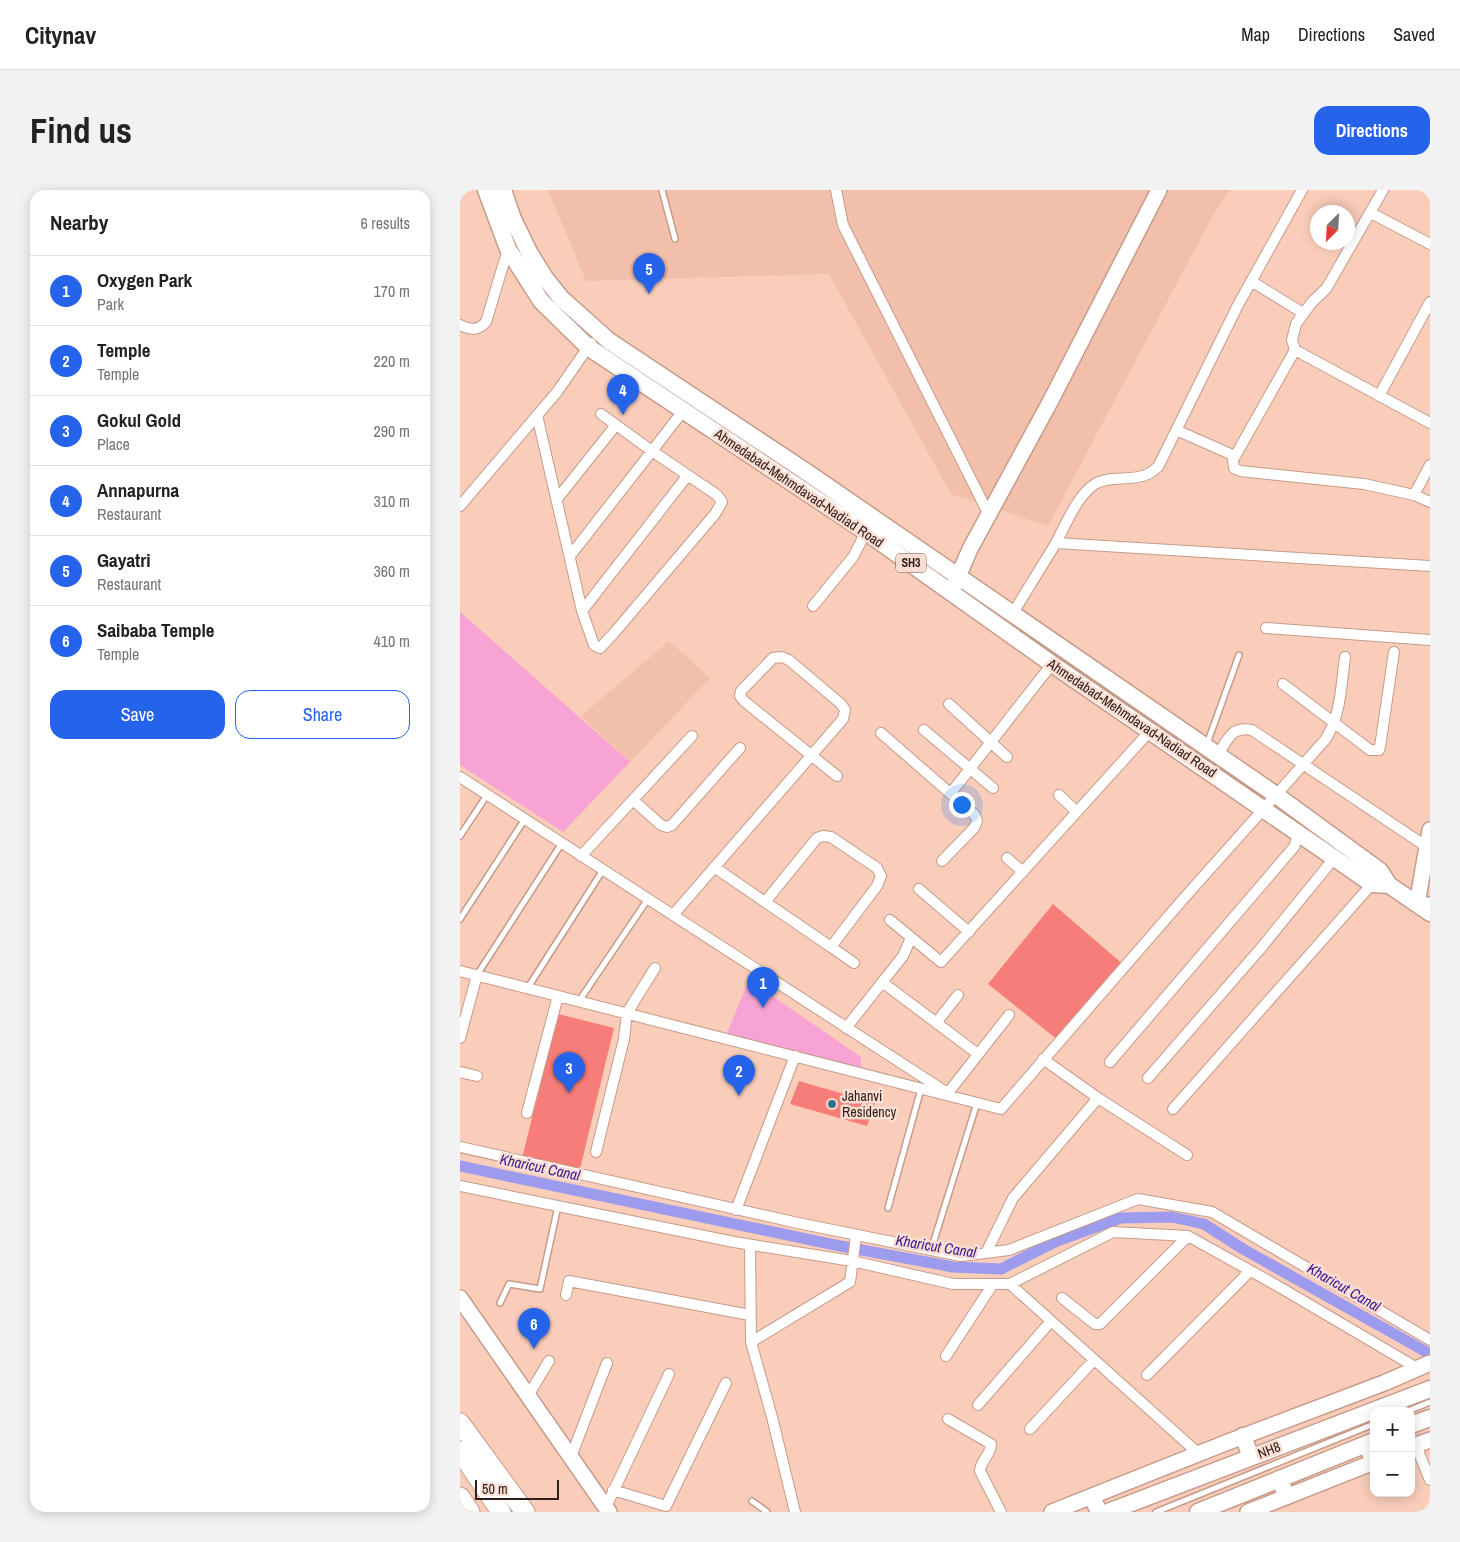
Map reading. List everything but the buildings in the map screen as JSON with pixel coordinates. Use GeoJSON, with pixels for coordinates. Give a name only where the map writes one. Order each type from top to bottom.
{"type":"FeatureCollection","features":[{"type":"Feature","properties":{"kind":"highway"},"geometry":{"type":"LineString","coordinates":[[460,1423],[525,1512]]}},
{"type":"Feature","properties":{"kind":"highway"},"geometry":{"type":"LineString","coordinates":[[460,1451],[501,1512]]}},
{"type":"Feature","properties":{"kind":"highway"},"geometry":{"type":"LineString","coordinates":[[460,1497],[470,1512]]}},
{"type":"Feature","properties":{"kind":"main road","name":"Ahmedabad-Mehmdavad-Nadiad Road"},"geometry":{"type":"LineString","coordinates":[[486,190],[508,249],[541,301],[588,347],[866,532],[1052,664],[1372,884]]}},
{"type":"Feature","properties":{"kind":"main road"},"geometry":{"type":"LineString","coordinates":[[503,190],[513,219],[529,252],[545,278],[561,298],[609,341],[805,471],[1212,750],[1380,870],[1389,885]]}},
{"type":"Feature","properties":{"kind":"main road"},"geometry":{"type":"LineString","coordinates":[[1372,884],[1389,885],[1426,907]]}},
{"type":"Feature","properties":{"kind":"main road","name":"NH8"},"geometry":{"type":"LineString","coordinates":[[1108,1512],[1430,1389]]}},
{"type":"Feature","properties":{"kind":"main road"},"geometry":{"type":"LineString","coordinates":[[1415,1424],[1430,1418]]}},
{"type":"Feature","properties":{"kind":"main road"},"geometry":{"type":"LineString","coordinates":[[1243,1436],[1251,1457]]}},
{"type":"Feature","properties":{"kind":"main road"},"geometry":{"type":"LineString","coordinates":[[1198,1512],[1370,1442]]}},
{"type":"Feature","properties":{"kind":"main road"},"geometry":{"type":"LineString","coordinates":[[1279,1479],[1287,1496]]}},
{"type":"Feature","properties":{"kind":"main road"},"geometry":{"type":"LineString","coordinates":[[1092,1497],[1099,1512]]}},
{"type":"Feature","properties":{"kind":"street"},"geometry":{"type":"LineString","coordinates":[[836,190],[843,225],[989,515]]}},
{"type":"Feature","properties":{"kind":"street"},"geometry":{"type":"LineString","coordinates":[[951,592],[970,550],[1050,402],[1159,190]]}},
{"type":"Feature","properties":{"kind":"street"},"geometry":{"type":"LineString","coordinates":[[1013,613],[1085,492],[1096,484],[1149,474],[1158,466],[1252,281],[1302,190]]}},
{"type":"Feature","properties":{"kind":"street"},"geometry":{"type":"LineString","coordinates":[[1383,190],[1326,288],[1303,313],[1296,324],[1292,340],[1295,350],[1430,423]]}},
{"type":"Feature","properties":{"kind":"street"},"geometry":{"type":"LineString","coordinates":[[1371,213],[1430,244]]}},
{"type":"Feature","properties":{"kind":"street"},"geometry":{"type":"LineString","coordinates":[[460,325],[468,329],[476,329],[482,327],[486,322],[508,249]]}},
{"type":"Feature","properties":{"kind":"street"},"geometry":{"type":"LineString","coordinates":[[1252,281],[1303,313]]}},
{"type":"Feature","properties":{"kind":"street"},"geometry":{"type":"LineString","coordinates":[[1379,396],[1430,302]]}},
{"type":"Feature","properties":{"kind":"street"},"geometry":{"type":"LineString","coordinates":[[460,506],[557,392],[599,333]]}},
{"type":"Feature","properties":{"kind":"street"},"geometry":{"type":"LineString","coordinates":[[1295,350],[1235,456],[1232,464],[1234,468],[1240,471],[1364,484],[1414,495],[1430,502]]}},
{"type":"Feature","properties":{"kind":"street"},"geometry":{"type":"LineString","coordinates":[[570,556],[683,411]]}},
{"type":"Feature","properties":{"kind":"street"},"geometry":{"type":"LineString","coordinates":[[538,415],[582,611],[594,645],[600,648],[715,514],[722,502],[717,494],[652,451],[601,414]]}},
{"type":"Feature","properties":{"kind":"street"},"geometry":{"type":"LineString","coordinates":[[557,499],[616,425]]}},
{"type":"Feature","properties":{"kind":"street"},"geometry":{"type":"LineString","coordinates":[[1176,430],[1235,456]]}},
{"type":"Feature","properties":{"kind":"street"},"geometry":{"type":"LineString","coordinates":[[1414,495],[1430,465]]}},
{"type":"Feature","properties":{"kind":"street"},"geometry":{"type":"LineString","coordinates":[[582,611],[688,475]]}},
{"type":"Feature","properties":{"kind":"street"},"geometry":{"type":"LineString","coordinates":[[813,606],[853,557],[866,532]]}},
{"type":"Feature","properties":{"kind":"street"},"geometry":{"type":"LineString","coordinates":[[1056,543],[1430,566]]}},
{"type":"Feature","properties":{"kind":"street"},"geometry":{"type":"LineString","coordinates":[[1266,628],[1430,640]]}},
{"type":"Feature","properties":{"kind":"street"},"geometry":{"type":"LineString","coordinates":[[1283,684],[1370,750],[1379,750],[1394,652]]}},
{"type":"Feature","properties":{"kind":"street"},"geometry":{"type":"LineString","coordinates":[[673,915],[714,867],[812,755],[843,719],[845,710],[840,704],[789,660],[782,657],[773,658],[741,691],[740,696],[744,701],[812,755],[837,776]]}},
{"type":"Feature","properties":{"kind":"street"},"geometry":{"type":"LineString","coordinates":[[460,971],[1001,1108],[1325,740],[1337,713],[1345,657]]}},
{"type":"Feature","properties":{"kind":"street"},"geometry":{"type":"LineString","coordinates":[[951,793],[1052,664]]}},
{"type":"Feature","properties":{"kind":"street"},"geometry":{"type":"LineString","coordinates":[[949,704],[1007,757]]}},
{"type":"Feature","properties":{"kind":"street"},"geometry":{"type":"LineString","coordinates":[[1212,750],[1232,733],[1242,728],[1252,730],[1427,847]]}},
{"type":"Feature","properties":{"kind":"street"},"geometry":{"type":"LineString","coordinates":[[924,730],[993,788]]}},
{"type":"Feature","properties":{"kind":"street"},"geometry":{"type":"LineString","coordinates":[[890,920],[941,962],[1150,731]]}},
{"type":"Feature","properties":{"kind":"street"},"geometry":{"type":"LineString","coordinates":[[881,733],[951,793],[974,815],[977,821],[974,828],[942,861]]}},
{"type":"Feature","properties":{"kind":"street"},"geometry":{"type":"LineString","coordinates":[[581,856],[692,736]]}},
{"type":"Feature","properties":{"kind":"street"},"geometry":{"type":"LineString","coordinates":[[633,800],[661,825],[667,827],[672,825],[740,748]]}},
{"type":"Feature","properties":{"kind":"street"},"geometry":{"type":"LineString","coordinates":[[460,777],[950,1095]]}},
{"type":"Feature","properties":{"kind":"street"},"geometry":{"type":"LineString","coordinates":[[1059,795],[1077,812]]}},
{"type":"Feature","properties":{"kind":"street"},"geometry":{"type":"LineString","coordinates":[[1426,907],[1427,847],[1430,830]]}},
{"type":"Feature","properties":{"kind":"street"},"geometry":{"type":"LineString","coordinates":[[1110,1062],[1294,847],[1299,833]]}},
{"type":"Feature","properties":{"kind":"street"},"geometry":{"type":"LineString","coordinates":[[765,902],[817,838],[823,836],[831,837],[877,868],[881,876],[877,886],[832,947]]}},
{"type":"Feature","properties":{"kind":"street"},"geometry":{"type":"LineString","coordinates":[[1148,1078],[1261,948],[1335,857]]}},
{"type":"Feature","properties":{"kind":"street"},"geometry":{"type":"LineString","coordinates":[[1007,858],[1023,872]]}},
{"type":"Feature","properties":{"kind":"street"},"geometry":{"type":"LineString","coordinates":[[714,867],[854,963]]}},
{"type":"Feature","properties":{"kind":"street"},"geometry":{"type":"LineString","coordinates":[[1173,1109],[1372,884]]}},
{"type":"Feature","properties":{"kind":"street"},"geometry":{"type":"LineString","coordinates":[[919,889],[969,932]]}},
{"type":"Feature","properties":{"kind":"street"},"geometry":{"type":"LineString","coordinates":[[846,1028],[903,956],[911,938]]}},
{"type":"Feature","properties":{"kind":"street"},"geometry":{"type":"LineString","coordinates":[[596,1152],[624,1039],[627,1013],[655,968]]}},
{"type":"Feature","properties":{"kind":"street"},"geometry":{"type":"LineString","coordinates":[[460,1038],[477,975]]}},
{"type":"Feature","properties":{"kind":"street"},"geometry":{"type":"LineString","coordinates":[[882,982],[978,1054]]}},
{"type":"Feature","properties":{"kind":"street"},"geometry":{"type":"LineString","coordinates":[[936,1022],[958,995]]}},
{"type":"Feature","properties":{"kind":"street"},"geometry":{"type":"LineString","coordinates":[[527,1113],[558,996]]}},
{"type":"Feature","properties":{"kind":"street"},"geometry":{"type":"LineString","coordinates":[[950,1095],[978,1054],[1009,1015]]}},
{"type":"Feature","properties":{"kind":"street"},"geometry":{"type":"LineString","coordinates":[[736,1210],[795,1056]]}},
{"type":"Feature","properties":{"kind":"street"},"geometry":{"type":"LineString","coordinates":[[1044,1059],[1098,1098],[1187,1155]]}},
{"type":"Feature","properties":{"kind":"street"},"geometry":{"type":"LineString","coordinates":[[460,1072],[476,1076]]}},
{"type":"Feature","properties":{"kind":"street"},"geometry":{"type":"LineString","coordinates":[[986,1254],[1013,1198],[1098,1098]]}},
{"type":"Feature","properties":{"kind":"street"},"geometry":{"type":"LineString","coordinates":[[460,1147],[736,1210],[961,1256],[1009,1250],[1138,1199],[1212,1212],[1430,1340]]}},
{"type":"Feature","properties":{"kind":"street"},"geometry":{"type":"LineString","coordinates":[[460,1186],[750,1245],[852,1261],[953,1284],[1010,1284],[1114,1232],[1188,1236],[1424,1366]]}},
{"type":"Feature","properties":{"kind":"street"},"geometry":{"type":"LineString","coordinates":[[751,1342],[850,1282],[856,1236]]}},
{"type":"Feature","properties":{"kind":"street"},"geometry":{"type":"LineString","coordinates":[[1062,1298],[1091,1322],[1100,1324],[1188,1236]]}},
{"type":"Feature","properties":{"kind":"street"},"geometry":{"type":"LineString","coordinates":[[750,1245],[751,1342],[772,1417],[795,1512]]}},
{"type":"Feature","properties":{"kind":"street"},"geometry":{"type":"LineString","coordinates":[[1147,1375],[1250,1270]]}},
{"type":"Feature","properties":{"kind":"street"},"geometry":{"type":"LineString","coordinates":[[566,1295],[569,1281],[750,1315]]}},
{"type":"Feature","properties":{"kind":"street"},"geometry":{"type":"LineString","coordinates":[[946,1356],[993,1284]]}},
{"type":"Feature","properties":{"kind":"street"},"geometry":{"type":"LineString","coordinates":[[1010,1284],[1198,1454]]}},
{"type":"Feature","properties":{"kind":"street"},"geometry":{"type":"LineString","coordinates":[[460,1298],[607,1509]]}},
{"type":"Feature","properties":{"kind":"street"},"geometry":{"type":"LineString","coordinates":[[978,1405],[1051,1321]]}},
{"type":"Feature","properties":{"kind":"street"},"geometry":{"type":"LineString","coordinates":[[1030,1429],[1094,1360]]}},
{"type":"Feature","properties":{"kind":"street"},"geometry":{"type":"LineString","coordinates":[[528,1396],[549,1361]]}},
{"type":"Feature","properties":{"kind":"street"},"geometry":{"type":"LineString","coordinates":[[571,1457],[607,1362]]}},
{"type":"Feature","properties":{"kind":"street"},"geometry":{"type":"LineString","coordinates":[[1052,1512],[1424,1366]]}},
{"type":"Feature","properties":{"kind":"street"},"geometry":{"type":"LineString","coordinates":[[607,1509],[613,1490],[669,1374]]}},
{"type":"Feature","properties":{"kind":"street"},"geometry":{"type":"LineString","coordinates":[[613,1490],[666,1506],[726,1382]]}},
{"type":"Feature","properties":{"kind":"street"},"geometry":{"type":"LineString","coordinates":[[948,1419],[992,1444],[991,1450],[980,1466],[980,1472],[1001,1512]]}},
{"type":"Feature","properties":{"kind":"street"},"geometry":{"type":"LineString","coordinates":[[1415,1445],[1430,1440]]}},
{"type":"Feature","properties":{"kind":"street"},"geometry":{"type":"LineString","coordinates":[[1415,1450],[1430,1480]]}},
{"type":"Feature","properties":{"kind":"street"},"geometry":{"type":"LineString","coordinates":[[1248,1512],[1370,1463]]}},
{"type":"Feature","properties":{"kind":"lane"},"geometry":{"type":"LineString","coordinates":[[662,190],[675,239]]}},
{"type":"Feature","properties":{"kind":"lane"},"geometry":{"type":"LineString","coordinates":[[1212,750],[1239,655]]}},
{"type":"Feature","properties":{"kind":"lane"},"geometry":{"type":"LineString","coordinates":[[460,836],[487,795]]}},
{"type":"Feature","properties":{"kind":"lane"},"geometry":{"type":"LineString","coordinates":[[460,919],[525,819]]}},
{"type":"Feature","properties":{"kind":"lane"},"geometry":{"type":"LineString","coordinates":[[477,975],[562,843]]}},
{"type":"Feature","properties":{"kind":"lane"},"geometry":{"type":"LineString","coordinates":[[527,989],[603,870]]}},
{"type":"Feature","properties":{"kind":"lane"},"geometry":{"type":"LineString","coordinates":[[579,1001],[648,899]]}},
{"type":"Feature","properties":{"kind":"lane"},"geometry":{"type":"LineString","coordinates":[[888,1208],[921,1089]]}},
{"type":"Feature","properties":{"kind":"lane"},"geometry":{"type":"LineString","coordinates":[[931,1251],[977,1103]]}},
{"type":"Feature","properties":{"kind":"lane"},"geometry":{"type":"LineString","coordinates":[[500,1303],[509,1284],[540,1289],[558,1205]]}},
{"type":"Feature","properties":{"kind":"lane"},"geometry":{"type":"LineString","coordinates":[[1415,1408],[1430,1402]]}},
{"type":"Feature","properties":{"kind":"lane"},"geometry":{"type":"LineString","coordinates":[[1156,1512],[1370,1426]]}},
{"type":"Feature","properties":{"kind":"lane"},"geometry":{"type":"LineString","coordinates":[[752,1501],[767,1512]]}},
{"type":"Feature","properties":{"kind":"shaded area"},"geometry":{"type":"Polygon","coordinates":[[[548,190],[1230,190],[1212,217],[1048,526],[951,494],[829,274],[586,281],[548,190]]]}},
{"type":"Feature","properties":{"kind":"shaded area"},"geometry":{"type":"Polygon","coordinates":[[[460,612],[630,762],[563,832],[460,765],[460,612]]]}},
{"type":"Feature","properties":{"kind":"shaded area"},"geometry":{"type":"Polygon","coordinates":[[[669,641],[710,678],[630,762],[581,716],[669,641]]]}},
{"type":"Feature","properties":{"kind":"shaded area"},"geometry":{"type":"Polygon","coordinates":[[[749,980],[861,1057],[861,1065],[857,1072],[725,1038],[749,980]]]}},
{"type":"Feature","properties":{"kind":"waterway","name":"Kharicut Canal"},"geometry":{"type":"LineString","coordinates":[[460,1166],[835,1245],[953,1267],[1001,1269],[1057,1241],[1121,1218],[1172,1217],[1204,1224],[1243,1249],[1430,1354]]}},
{"type":"Feature","properties":{"kind":"place","name":"Gayatri"},"geometry":{"type":"Point","coordinates":[649,294]}},
{"type":"Feature","properties":{"kind":"place","name":"Annapurna"},"geometry":{"type":"Point","coordinates":[623,415]}},
{"type":"Feature","properties":{"kind":"place","name":"Oxygen Park"},"geometry":{"type":"Point","coordinates":[763,1008]}},
{"type":"Feature","properties":{"kind":"place","name":"Gokul Gold"},"geometry":{"type":"Point","coordinates":[569,1093]}},
{"type":"Feature","properties":{"kind":"place","name":"Temple"},"geometry":{"type":"Point","coordinates":[739,1096]}},
{"type":"Feature","properties":{"kind":"place","name":"Jahanvi Residency"},"geometry":{"type":"Point","coordinates":[832,1104]}},
{"type":"Feature","properties":{"kind":"place","name":"Saibaba Temple"},"geometry":{"type":"Point","coordinates":[534,1349]}}]}
